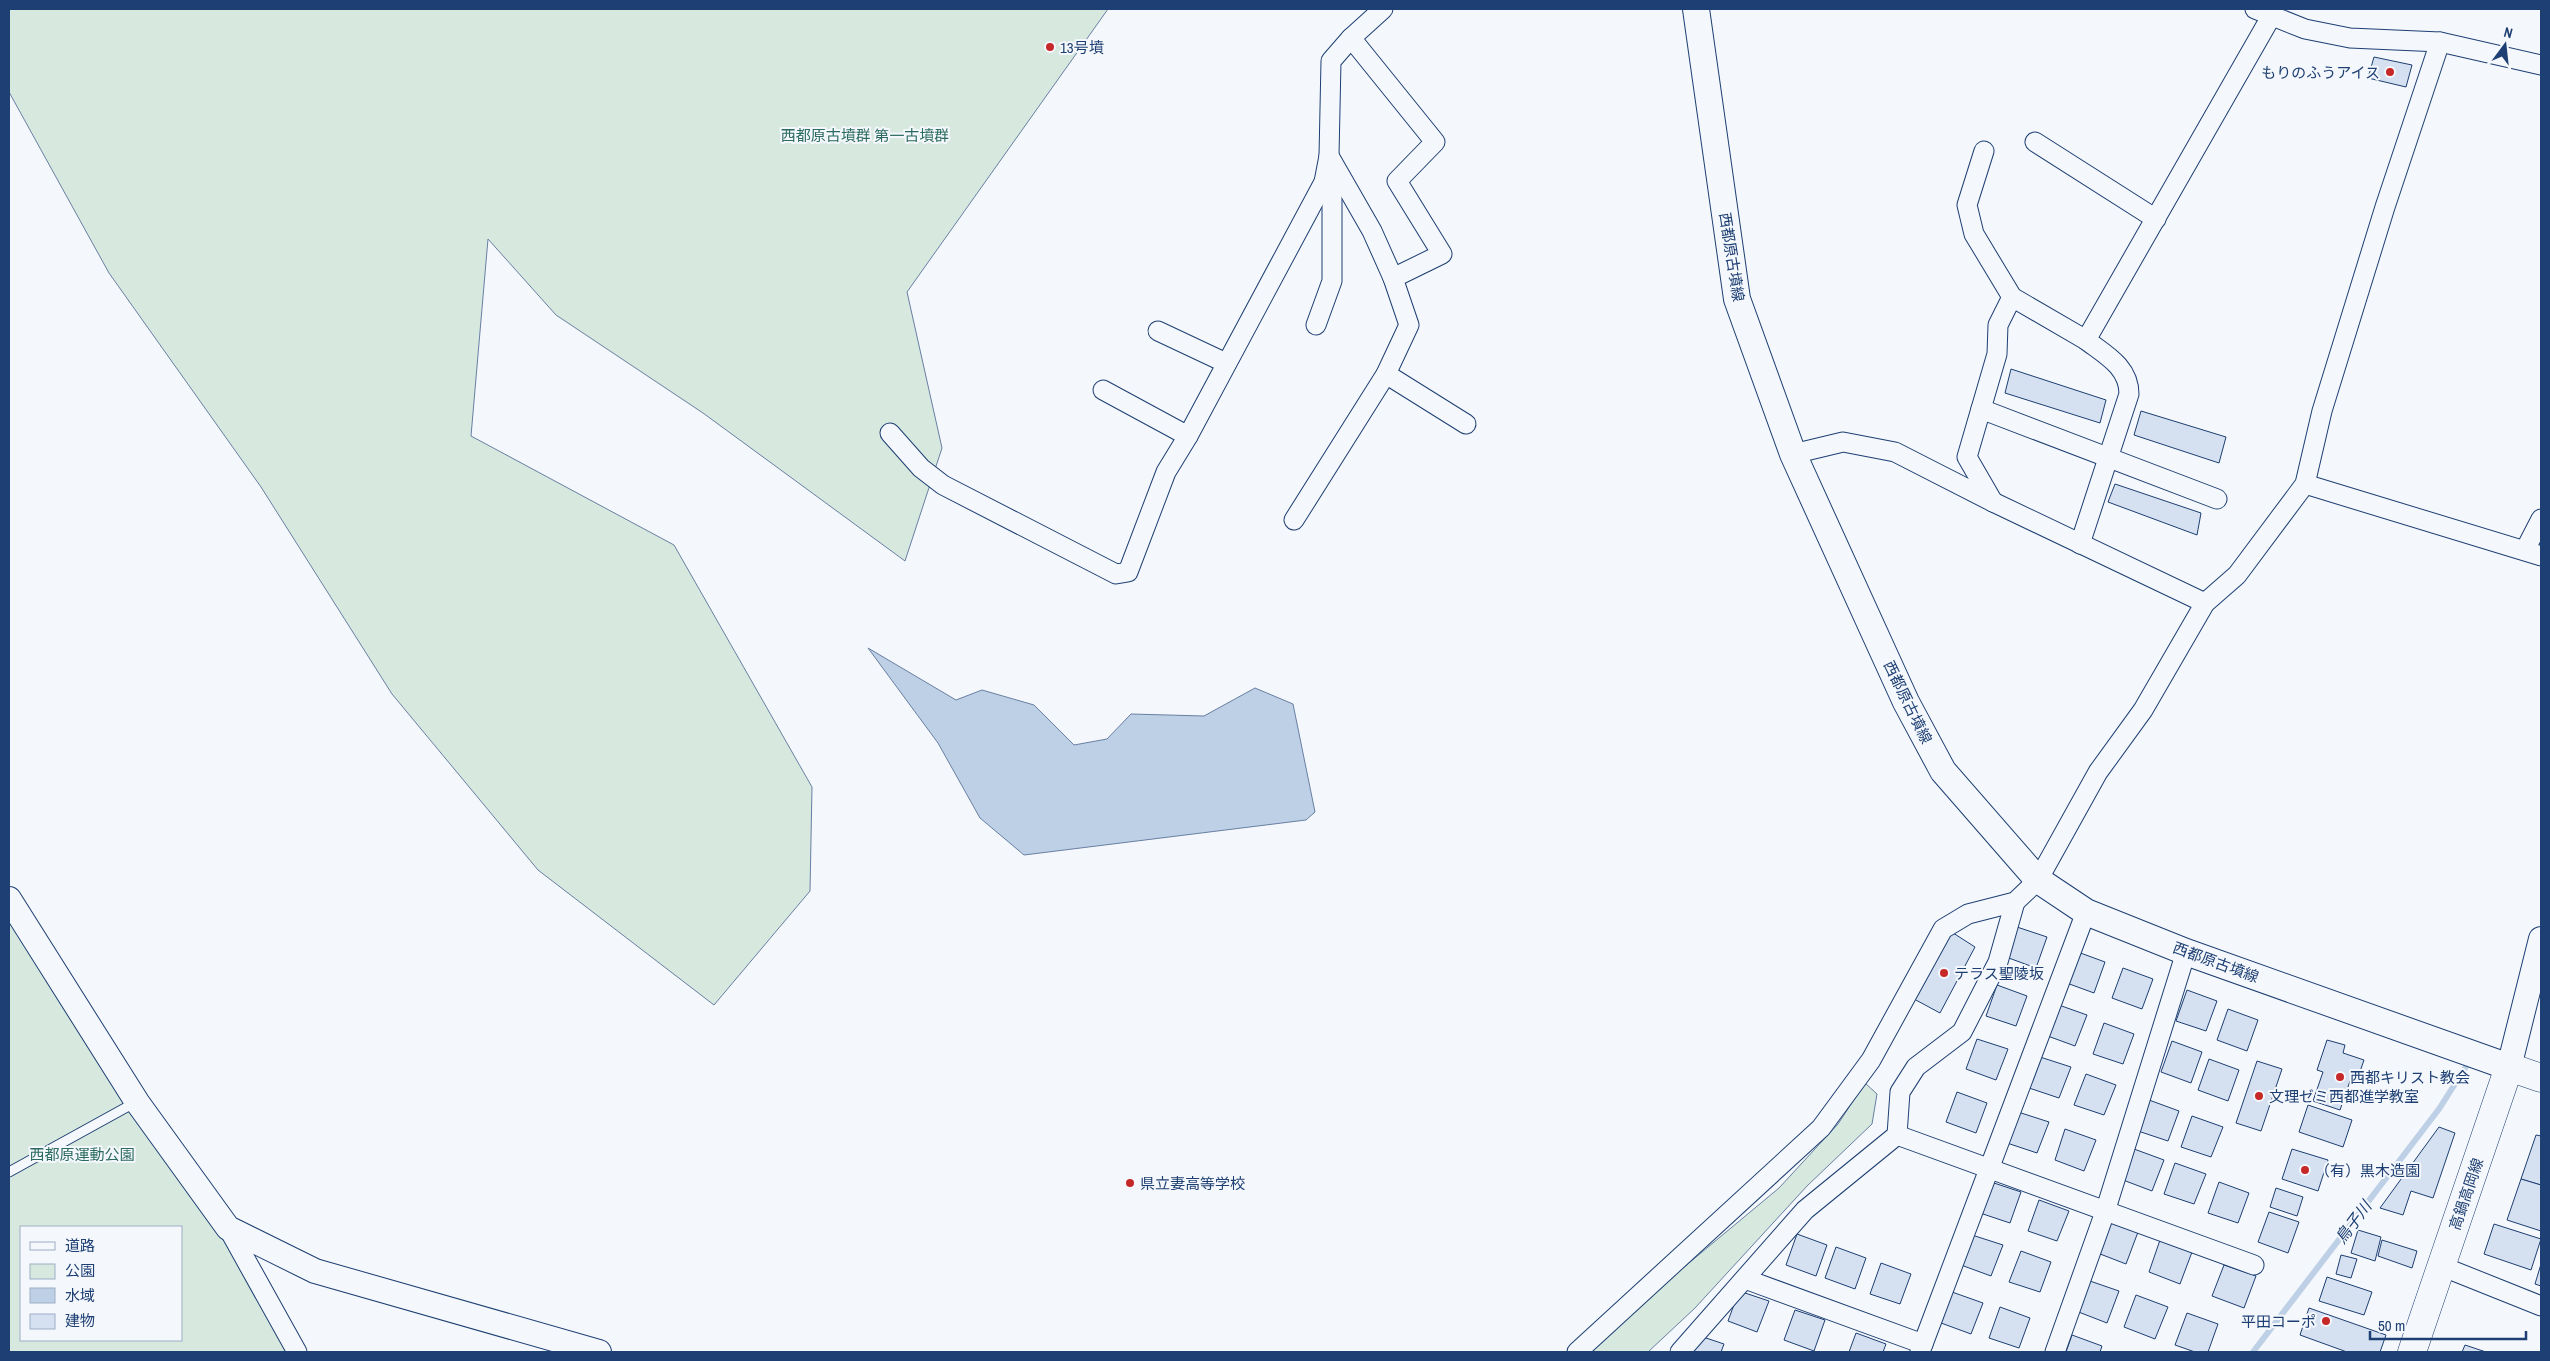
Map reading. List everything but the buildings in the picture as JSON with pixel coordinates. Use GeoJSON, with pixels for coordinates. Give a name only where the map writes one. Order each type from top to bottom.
{"type":"FeatureCollection","features":[{"type":"Feature","properties":{"kind":"main road","name":"西都原古墳線"},"geometry":{"type":"LineString","coordinates":[[1696,9],[1737,299],[1793,454],[1906,702],[1942,771],[2038,880],[2086,912],[2186,952],[2509,1067]]}},
{"type":"Feature","properties":{"kind":"main road"},"geometry":{"type":"LineString","coordinates":[[2509,1067],[2541,1078]]}},
{"type":"Feature","properties":{"kind":"main road","name":"高鍋高岡線"},"geometry":{"type":"LineString","coordinates":[[2412,1352],[2509,1067]]}},
{"type":"Feature","properties":{"kind":"street"},"geometry":{"type":"LineString","coordinates":[[890,433],[921,468],[943,485],[1116,574],[1128,572],[1166,472],[1188,436],[1324,182],[1329,156],[1331,61],[1351,38],[1383,9]]}},
{"type":"Feature","properties":{"kind":"street"},"geometry":{"type":"LineString","coordinates":[[2086,340],[2156,219],[2264,12],[2306,29],[2350,38],[2440,42],[2541,65]]}},
{"type":"Feature","properties":{"kind":"street"},"geometry":{"type":"LineString","coordinates":[[1351,38],[1435,142],[1397,182],[1442,254],[1393,278]]}},
{"type":"Feature","properties":{"kind":"street"},"geometry":{"type":"LineString","coordinates":[[1577,1352],[1821,1128],[1871,1060],[1943,930],[1968,914],[2015,902],[2038,880],[2098,772],[2144,710],[2205,603],[2236,575],[2305,484],[2322,411],[2385,207],[2440,42]]}},
{"type":"Feature","properties":{"kind":"street"},"geometry":{"type":"LineString","coordinates":[[2035,142],[2156,219]]}},
{"type":"Feature","properties":{"kind":"street"},"geometry":{"type":"LineString","coordinates":[[1984,151],[1966,205],[1974,234],[2012,297],[2086,340],[2114,361],[2129,380],[2129,394],[2080,544]]}},
{"type":"Feature","properties":{"kind":"street"},"geometry":{"type":"LineString","coordinates":[[1294,520],[1386,374],[1409,325],[1393,278],[1372,231],[1329,156]]}},
{"type":"Feature","properties":{"kind":"street"},"geometry":{"type":"LineString","coordinates":[[1316,325],[1332,281],[1332,194],[1324,182]]}},
{"type":"Feature","properties":{"kind":"street"},"geometry":{"type":"LineString","coordinates":[[1993,502],[1967,457],[1997,354],[1998,325],[2012,297]]}},
{"type":"Feature","properties":{"kind":"street"},"geometry":{"type":"LineString","coordinates":[[1158,331],[1226,363]]}},
{"type":"Feature","properties":{"kind":"street"},"geometry":{"type":"LineString","coordinates":[[1386,374],[1466,424]]}},
{"type":"Feature","properties":{"kind":"street"},"geometry":{"type":"LineString","coordinates":[[1103,390],[1188,436]]}},
{"type":"Feature","properties":{"kind":"street"},"geometry":{"type":"LineString","coordinates":[[1981,409],[2217,498]]}},
{"type":"Feature","properties":{"kind":"street"},"geometry":{"type":"LineString","coordinates":[[1793,454],[1843,442],[1895,452],[1993,502],[2205,603]]}},
{"type":"Feature","properties":{"kind":"street"},"geometry":{"type":"LineString","coordinates":[[2305,484],[2533,553],[2541,519]]}},
{"type":"Feature","properties":{"kind":"street"},"geometry":{"type":"LineString","coordinates":[[9,899],[137,1102],[228,1228],[297,1352]]}},
{"type":"Feature","properties":{"kind":"street"},"geometry":{"type":"LineString","coordinates":[[1680,1352],[1805,1210],[1897,1135],[1900,1092],[1916,1067],[1962,1032],[1998,962],[2015,902]]}},
{"type":"Feature","properties":{"kind":"street"},"geometry":{"type":"LineString","coordinates":[[1745,1279],[1922,1348],[1991,1169],[2086,912]]}},
{"type":"Feature","properties":{"kind":"street"},"geometry":{"type":"LineString","coordinates":[[2509,1067],[2541,939]]}},
{"type":"Feature","properties":{"kind":"street"},"geometry":{"type":"LineString","coordinates":[[2055,1352],[2104,1212],[2186,952]]}},
{"type":"Feature","properties":{"kind":"street"},"geometry":{"type":"LineString","coordinates":[[1897,1135],[2104,1212],[2254,1265]]}},
{"type":"Feature","properties":{"kind":"street"},"geometry":{"type":"LineString","coordinates":[[228,1228],[315,1271],[599,1352]]}},
{"type":"Feature","properties":{"kind":"street"},"geometry":{"type":"LineString","coordinates":[[2441,1266],[2541,1306]]}},
{"type":"Feature","properties":{"kind":"lane"},"geometry":{"type":"LineString","coordinates":[[9,1172],[137,1102]]}},
{"type":"Feature","properties":{"kind":"green space","name":"西都原古墳群 第一古墳群"},"geometry":{"type":"Polygon","coordinates":[[[9,9],[1108,9],[907,292],[942,448],[905,561],[703,413],[556,315],[488,239],[471,436],[674,545],[812,787],[810,891],[714,1005],[538,870],[392,694],[261,487],[109,273],[9,92],[9,9]]]}},
{"type":"Feature","properties":{"kind":"green space","name":"西都原運動公園"},"geometry":{"type":"Polygon","coordinates":[[[9,899],[297,1352],[9,1352],[9,899]]]}},
{"type":"Feature","properties":{"kind":"green space"},"geometry":{"type":"Polygon","coordinates":[[[1865,1083],[1877,1094],[1872,1124],[1807,1186],[1695,1308],[1648,1352],[1588,1352],[1660,1287],[1779,1188],[1838,1124],[1865,1083]]]}},
{"type":"Feature","properties":{"kind":"water"},"geometry":{"type":"Polygon","coordinates":[[[868,648],[956,700],[982,690],[1034,705],[1074,745],[1107,739],[1131,714],[1204,716],[1255,688],[1293,704],[1315,812],[1306,820],[1024,855],[980,818],[938,743],[868,648]]]}},
{"type":"Feature","properties":{"kind":"waterway","name":"鳥子川"},"geometry":{"type":"LineString","coordinates":[[2253,1352],[2439,1109],[2467,1065]]}},
{"type":"Feature","properties":{"kind":"place","name":"13号墳"},"geometry":{"type":"Point","coordinates":[1050,47]}},
{"type":"Feature","properties":{"kind":"place","name":"もりのふうアイス"},"geometry":{"type":"Point","coordinates":[2390,72]}},
{"type":"Feature","properties":{"kind":"place","name":"テラス聖陵坂"},"geometry":{"type":"Point","coordinates":[1944,973]}},
{"type":"Feature","properties":{"kind":"place","name":"西都キリスト教会"},"geometry":{"type":"Point","coordinates":[2340,1077]}},
{"type":"Feature","properties":{"kind":"place","name":"文理ゼミ西都進学教室"},"geometry":{"type":"Point","coordinates":[2259,1096]}},
{"type":"Feature","properties":{"kind":"place","name":"（有）黒木造園"},"geometry":{"type":"Point","coordinates":[2305,1170]}},
{"type":"Feature","properties":{"kind":"place","name":"県立妻高等学校"},"geometry":{"type":"Point","coordinates":[1130,1183]}},
{"type":"Feature","properties":{"kind":"place","name":"平田コーポ"},"geometry":{"type":"Point","coordinates":[2326,1321]}}]}
